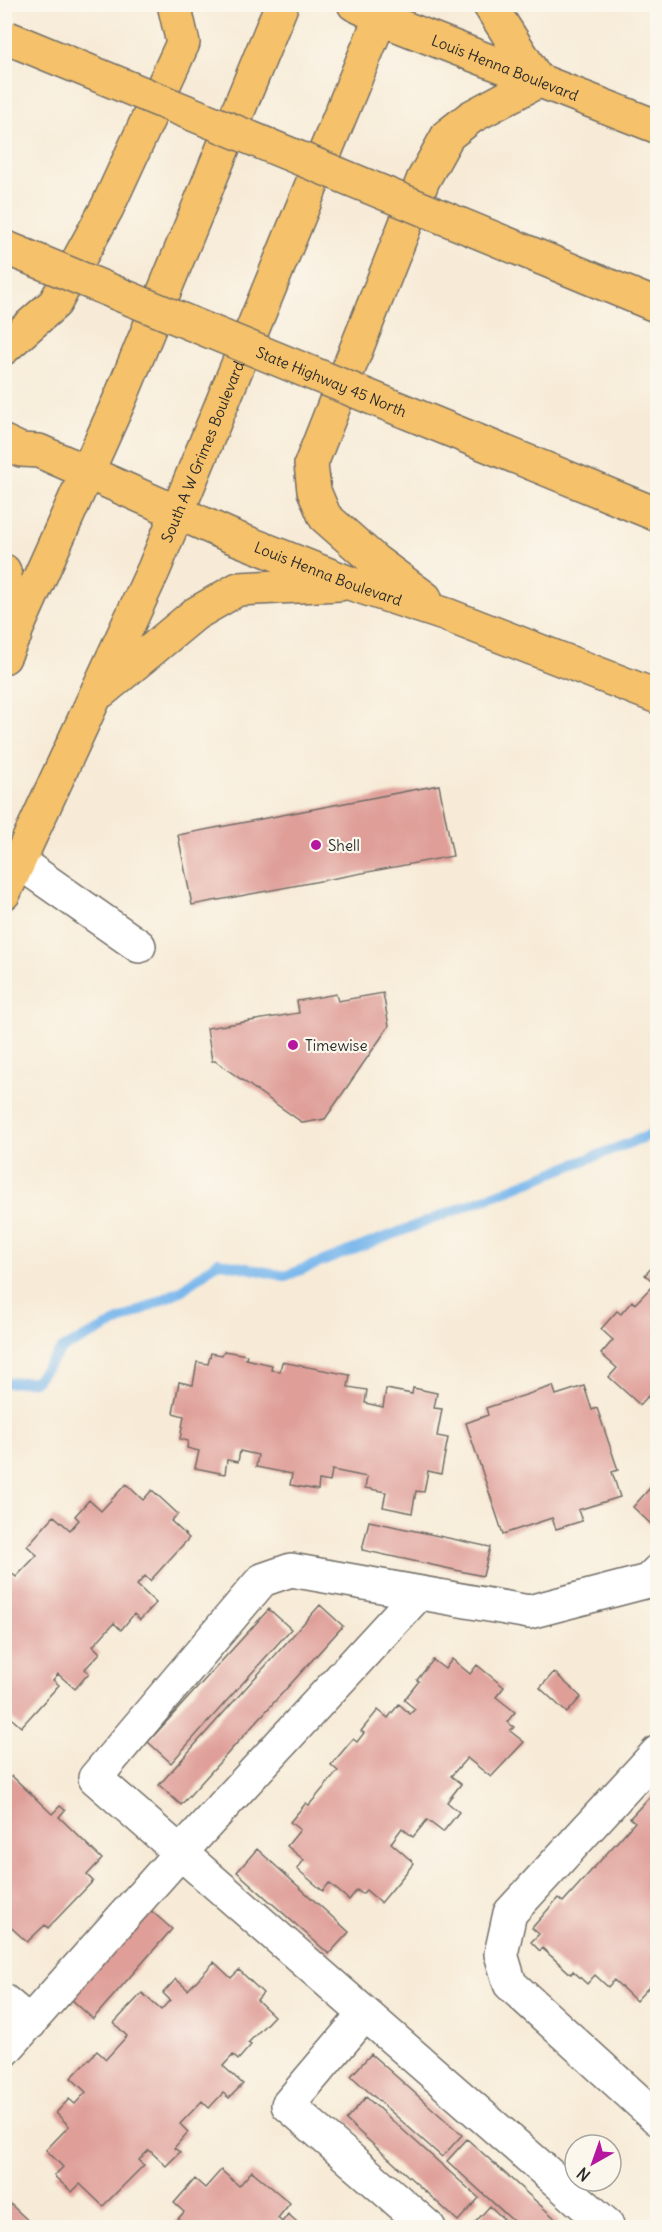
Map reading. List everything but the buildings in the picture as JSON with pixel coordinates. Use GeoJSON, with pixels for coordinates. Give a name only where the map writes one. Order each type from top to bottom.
{"type":"FeatureCollection","features":[{"type":"Feature","properties":{"kind":"main road"},"geometry":{"type":"LineString","coordinates":[[4,348],[54,303],[107,208],[183,44],[174,4]]}},
{"type":"Feature","properties":{"kind":"main road"},"geometry":{"type":"LineString","coordinates":[[10,646],[87,474],[282,4]]}},
{"type":"Feature","properties":{"kind":"main road"},"geometry":{"type":"LineString","coordinates":[[447,615],[375,561],[325,517],[314,491],[311,464],[423,180],[448,135],[471,117],[538,81],[489,4]]}},
{"type":"Feature","properties":{"kind":"main road","name":"Louis Henna Boulevard"},"geometry":{"type":"LineString","coordinates":[[374,9],[538,81],[657,127]]}},
{"type":"Feature","properties":{"kind":"main road","name":"South A W Grimes Boulevard"},"geometry":{"type":"LineString","coordinates":[[4,893],[178,511],[374,9]]}},
{"type":"Feature","properties":{"kind":"main road"},"geometry":{"type":"LineString","coordinates":[[8,39],[657,306]]}},
{"type":"Feature","properties":{"kind":"main road","name":"State Highway 45 North"},"geometry":{"type":"LineString","coordinates":[[4,247],[657,515]]}},
{"type":"Feature","properties":{"kind":"main road","name":"Louis Henna Boulevard"},"geometry":{"type":"LineString","coordinates":[[4,442],[21,450],[39,451],[233,537],[352,584],[447,615],[657,697]]}},
{"type":"Feature","properties":{"kind":"main road"},"geometry":{"type":"LineString","coordinates":[[4,571],[10,646]]}},
{"type":"Feature","properties":{"kind":"main road"},"geometry":{"type":"LineString","coordinates":[[96,695],[195,614],[238,589],[352,584]]}},
{"type":"Feature","properties":{"kind":"lane"},"geometry":{"type":"LineString","coordinates":[[19,862],[139,946]]}},
{"type":"Feature","properties":{"kind":"lane"},"geometry":{"type":"LineString","coordinates":[[605,2228],[607,2225],[94,1778],[262,1580],[291,1570],[530,1612],[648,1581],[657,1571]]}},
{"type":"Feature","properties":{"kind":"lane"},"geometry":{"type":"LineString","coordinates":[[4,2052],[180,1853],[419,1593]]}},
{"type":"Feature","properties":{"kind":"lane"},"geometry":{"type":"LineString","coordinates":[[657,1752],[510,1913],[501,1954],[510,1984],[657,2119]]}},
{"type":"Feature","properties":{"kind":"lane"},"geometry":{"type":"LineString","coordinates":[[4,2001],[30,2023]]}},
{"type":"Feature","properties":{"kind":"lane"},"geometry":{"type":"LineString","coordinates":[[365,2014],[288,2105],[429,2228]]}},
{"type":"Feature","properties":{"kind":"waterway"},"geometry":{"type":"LineString","coordinates":[[4,1383],[35,1381],[62,1349],[182,1290],[218,1262],[285,1276],[658,1132]]}},
{"type":"Feature","properties":{"kind":"place","name":"Shell"},"geometry":{"type":"Point","coordinates":[316,845]}},
{"type":"Feature","properties":{"kind":"place","name":"Timewise"},"geometry":{"type":"Point","coordinates":[293,1045]}}]}
